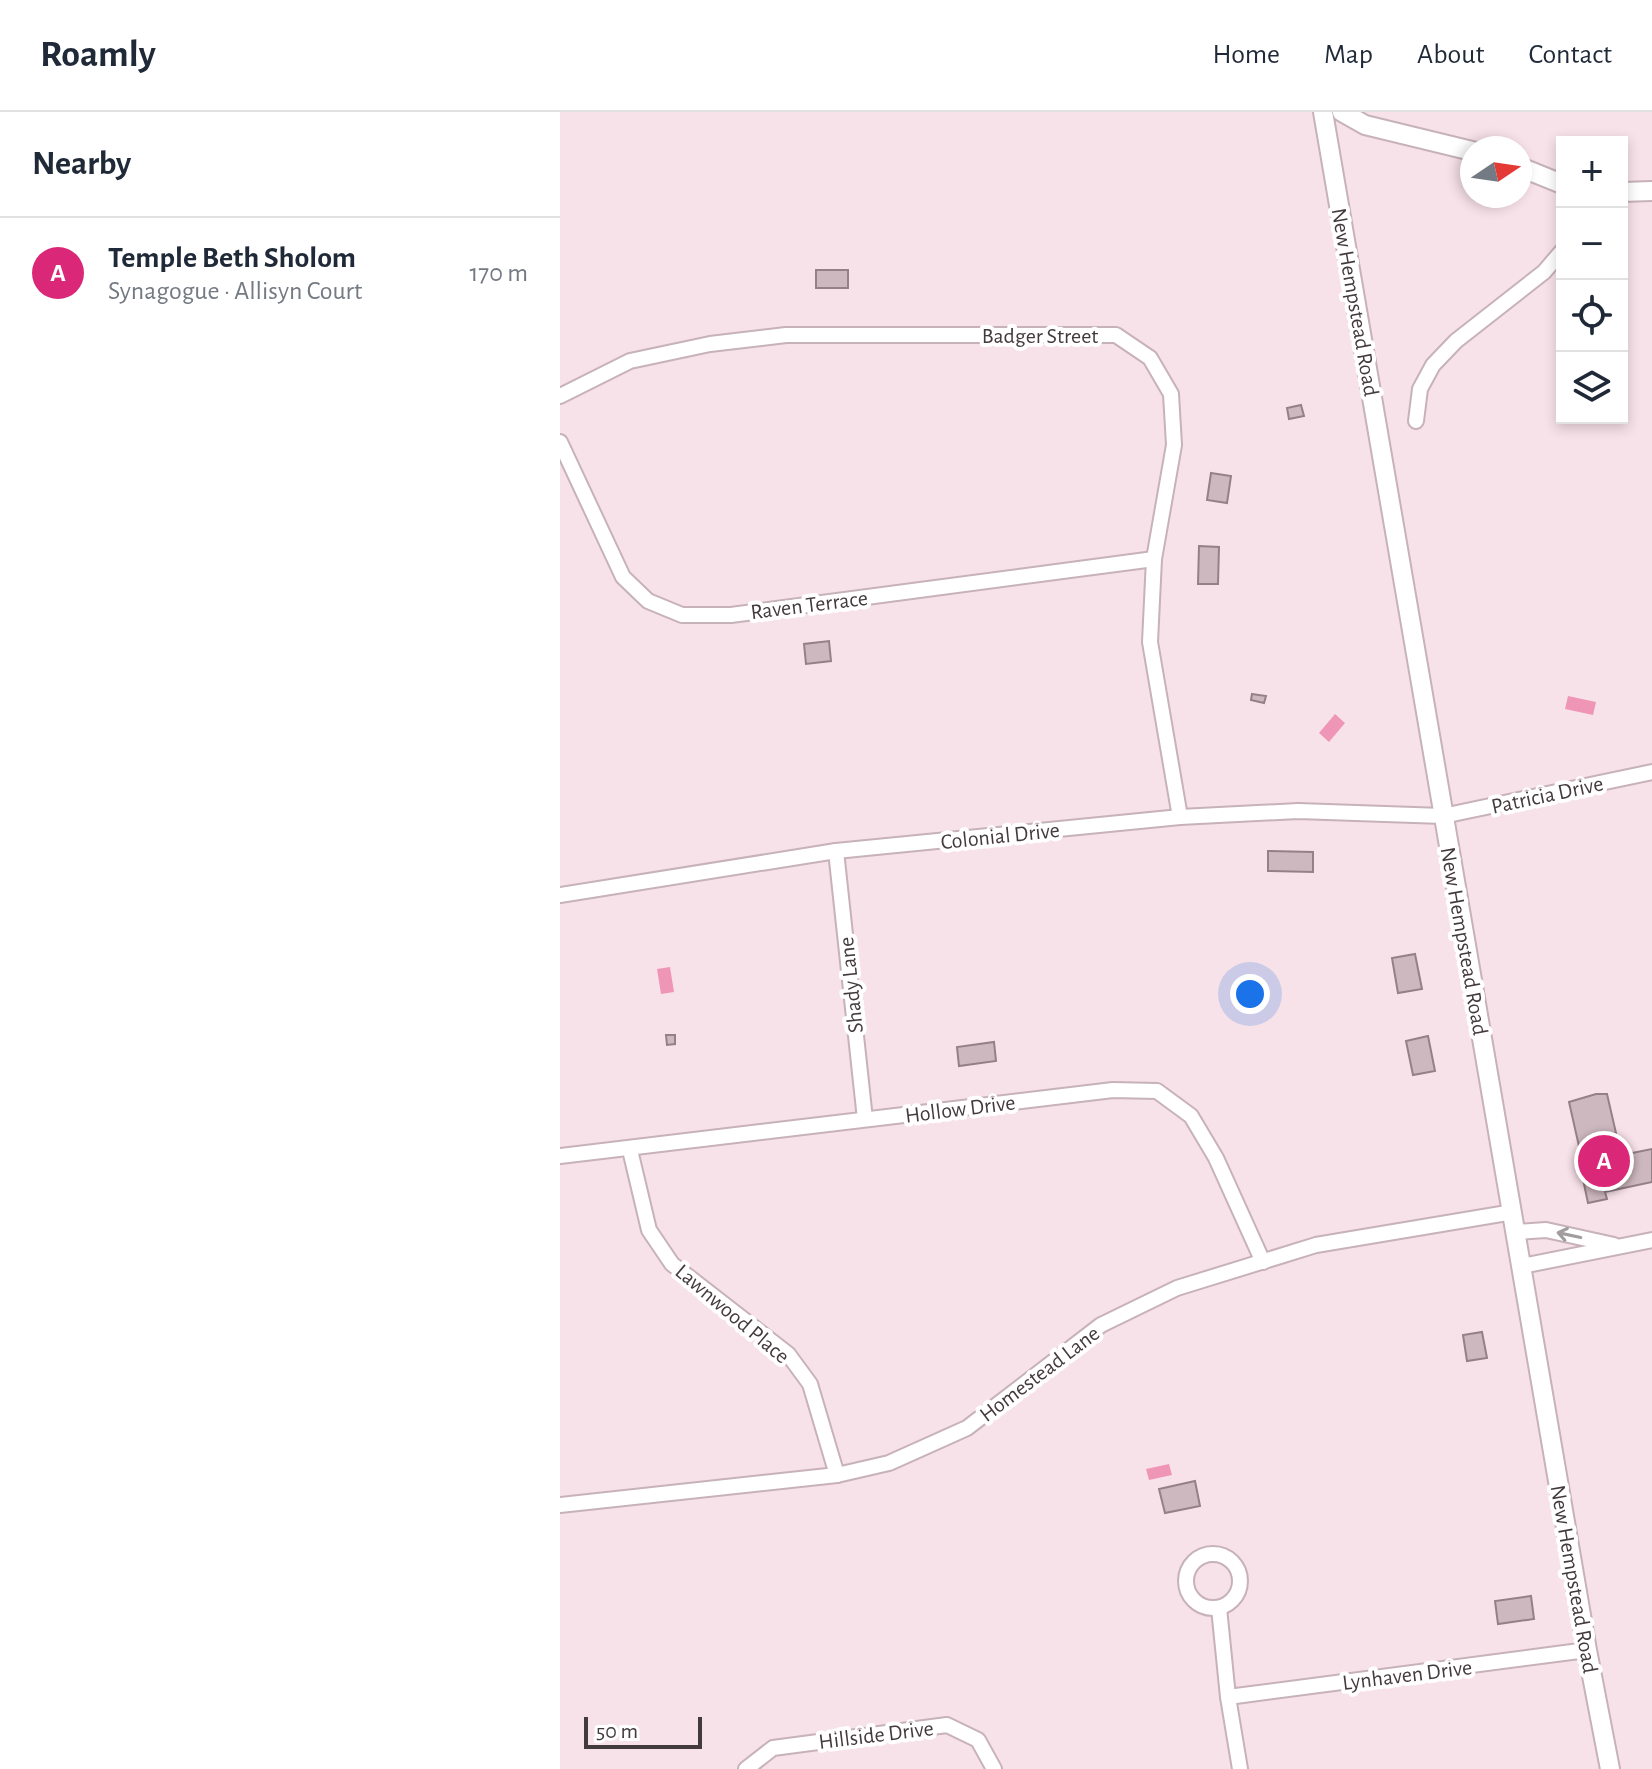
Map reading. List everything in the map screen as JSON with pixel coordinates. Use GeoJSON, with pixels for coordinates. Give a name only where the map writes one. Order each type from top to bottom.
{"type":"FeatureCollection","features":[{"type":"Feature","properties":{"kind":"street","name":"New Hempstead Road"},"geometry":{"type":"LineString","coordinates":[[1323,112],[1610,1769]]}},
{"type":"Feature","properties":{"kind":"street"},"geometry":{"type":"LineString","coordinates":[[1342,112],[1365,125],[1460,148]]}},
{"type":"Feature","properties":{"kind":"street"},"geometry":{"type":"LineString","coordinates":[[1532,172],[1556,182]]}},
{"type":"Feature","properties":{"kind":"street"},"geometry":{"type":"LineString","coordinates":[[1628,192],[1652,191]]}},
{"type":"Feature","properties":{"kind":"street"},"geometry":{"type":"LineString","coordinates":[[1416,421],[1420,389],[1433,365],[1456,341],[1544,272],[1556,258]]}},
{"type":"Feature","properties":{"kind":"street","name":"Badger Street"},"geometry":{"type":"LineString","coordinates":[[560,396],[630,361],[710,344],[786,335],[1116,335],[1150,358],[1171,394],[1174,445],[1154,559],[1150,642],[1180,817]]}},
{"type":"Feature","properties":{"kind":"street","name":"Raven Terrace"},"geometry":{"type":"LineString","coordinates":[[560,442],[623,577],[648,601],[682,615],[731,615],[1154,559]]}},
{"type":"Feature","properties":{"kind":"street","name":"Patricia Drive"},"geometry":{"type":"LineString","coordinates":[[1443,816],[1652,772]]}},
{"type":"Feature","properties":{"kind":"street","name":"Colonial Drive"},"geometry":{"type":"LineString","coordinates":[[560,895],[836,851],[1180,817],[1298,811],[1443,816]]}},
{"type":"Feature","properties":{"kind":"street","name":"Shady Lane"},"geometry":{"type":"LineString","coordinates":[[836,851],[865,1119]]}},
{"type":"Feature","properties":{"kind":"street","name":"Hollow Drive"},"geometry":{"type":"LineString","coordinates":[[560,1156],[1113,1090],[1157,1091],[1191,1116],[1216,1158],[1263,1262]]}},
{"type":"Feature","properties":{"kind":"street","name":"Lawnwood Place"},"geometry":{"type":"LineString","coordinates":[[630,1150],[649,1230],[672,1264],[788,1354],[810,1384],[837,1475]]}},
{"type":"Feature","properties":{"kind":"street","name":"Homestead Lane"},"geometry":{"type":"LineString","coordinates":[[560,1505],[837,1475],[889,1463],[967,1428],[1101,1325],[1177,1288],[1316,1245],[1513,1212]]}},
{"type":"Feature","properties":{"kind":"street"},"geometry":{"type":"LineString","coordinates":[[1515,1232],[1546,1230],[1622,1247]]}},
{"type":"Feature","properties":{"kind":"street"},"geometry":{"type":"LineString","coordinates":[[1522,1266],[1652,1240]]}},
{"type":"Feature","properties":{"kind":"street"},"geometry":{"type":"LineString","coordinates":[[1219,1608],[1228,1697],[1240,1769]]}},
{"type":"Feature","properties":{"kind":"street","name":"Lynhaven Drive"},"geometry":{"type":"LineString","coordinates":[[1228,1697],[1587,1650]]}},
{"type":"Feature","properties":{"kind":"street","name":"Hillside Drive"},"geometry":{"type":"LineString","coordinates":[[746,1769],[773,1748],[947,1725],[978,1740],[994,1769]]}},
{"type":"Feature","properties":{"kind":"shaded area"},"geometry":{"type":"Polygon","coordinates":[[[1568,696],[1596,702],[1593,715],[1565,709],[1568,696]]]}},
{"type":"Feature","properties":{"kind":"shaded area"},"geometry":{"type":"Polygon","coordinates":[[[1335,714],[1345,723],[1329,742],[1319,733],[1335,714]]]}},
{"type":"Feature","properties":{"kind":"shaded area"},"geometry":{"type":"Polygon","coordinates":[[[670,967],[674,992],[661,994],[657,969],[670,967]]]}},
{"type":"Feature","properties":{"kind":"shaded area"},"geometry":{"type":"Polygon","coordinates":[[[1169,1464],[1172,1475],[1149,1480],[1146,1469],[1169,1464]]]}},
{"type":"Feature","properties":{"kind":"building"},"geometry":{"type":"Polygon","coordinates":[[[816,270],[848,270],[848,288],[816,288],[816,270]]]}},
{"type":"Feature","properties":{"kind":"building"},"geometry":{"type":"Polygon","coordinates":[[[1301,405],[1304,416],[1289,419],[1287,408],[1301,405]]]}},
{"type":"Feature","properties":{"kind":"building"},"geometry":{"type":"Polygon","coordinates":[[[1211,473],[1231,476],[1227,503],[1207,500],[1211,473]]]}},
{"type":"Feature","properties":{"kind":"building"},"geometry":{"type":"Polygon","coordinates":[[[1199,546],[1219,547],[1218,584],[1198,584],[1199,546]]]}},
{"type":"Feature","properties":{"kind":"building"},"geometry":{"type":"Polygon","coordinates":[[[829,641],[831,661],[806,664],[804,644],[829,641]]]}},
{"type":"Feature","properties":{"kind":"building"},"geometry":{"type":"Polygon","coordinates":[[[1252,694],[1266,696],[1264,703],[1251,700],[1252,694]]]}},
{"type":"Feature","properties":{"kind":"building"},"geometry":{"type":"Polygon","coordinates":[[[1268,851],[1313,852],[1313,872],[1268,871],[1268,851]]]}},
{"type":"Feature","properties":{"kind":"building"},"geometry":{"type":"Polygon","coordinates":[[[1415,954],[1422,989],[1398,993],[1392,958],[1415,954]]]}},
{"type":"Feature","properties":{"kind":"building"},"geometry":{"type":"Polygon","coordinates":[[[666,1035],[675,1035],[675,1044],[667,1045],[666,1035]]]}},
{"type":"Feature","properties":{"kind":"building"},"geometry":{"type":"Polygon","coordinates":[[[1428,1036],[1435,1071],[1413,1075],[1406,1041],[1428,1036]]]}},
{"type":"Feature","properties":{"kind":"building"},"geometry":{"type":"Polygon","coordinates":[[[994,1042],[996,1061],[959,1066],[957,1047],[994,1042]]]}},
{"type":"Feature","properties":{"kind":"building"},"geometry":{"type":"Polygon","coordinates":[[[1607,1094],[1616,1133],[1613,1134],[1617,1156],[1652,1149],[1652,1182],[1605,1192],[1607,1199],[1588,1203],[1569,1102],[1607,1094]]]}},
{"type":"Feature","properties":{"kind":"building"},"geometry":{"type":"Polygon","coordinates":[[[1482,1332],[1487,1358],[1467,1361],[1463,1335],[1482,1332]]]}},
{"type":"Feature","properties":{"kind":"building"},"geometry":{"type":"Polygon","coordinates":[[[1195,1481],[1200,1506],[1165,1513],[1159,1489],[1195,1481]]]}},
{"type":"Feature","properties":{"kind":"building"},"geometry":{"type":"Polygon","coordinates":[[[1531,1596],[1534,1619],[1498,1624],[1495,1601],[1531,1596]]]}},
{"type":"Feature","properties":{"kind":"place","name":"Temple Beth Sholom"},"geometry":{"type":"Point","coordinates":[1604,1161]}}]}
